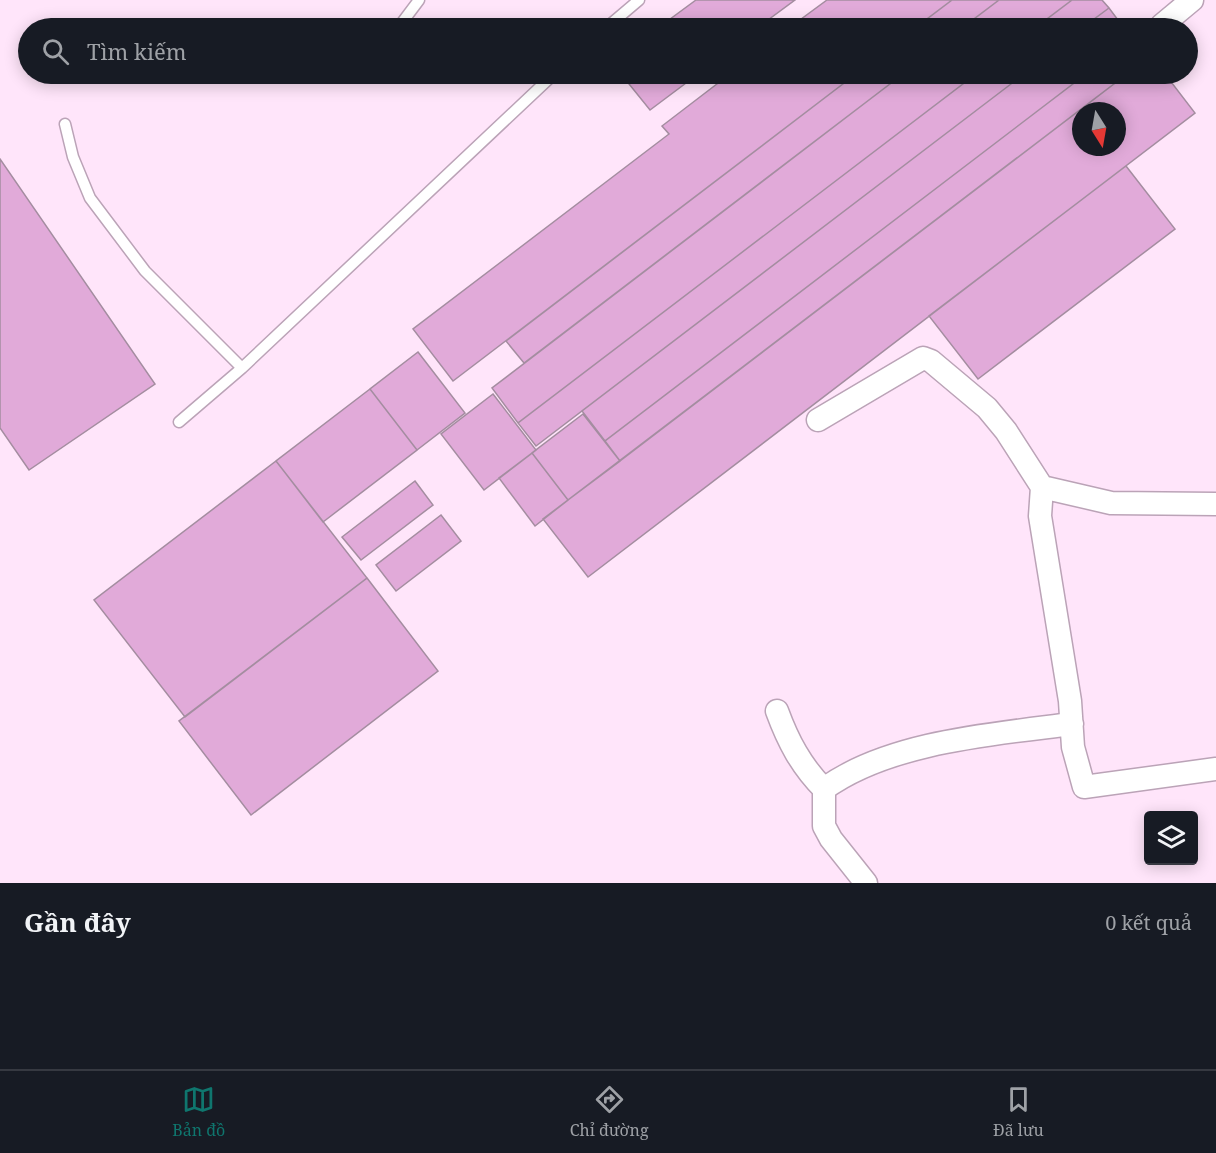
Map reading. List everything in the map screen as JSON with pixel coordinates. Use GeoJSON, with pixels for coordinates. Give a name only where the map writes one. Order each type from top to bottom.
{"type":"FeatureCollection","features":[{"type":"Feature","properties":{"kind":"street"},"geometry":{"type":"LineString","coordinates":[[818,420],[923,358],[931,361],[987,408],[1006,431],[1042,487],[1040,516],[1075,756],[1084,787],[1216,769]]}},
{"type":"Feature","properties":{"kind":"street"},"geometry":{"type":"LineString","coordinates":[[1042,487],[1111,503],[1216,504]]}},
{"type":"Feature","properties":{"kind":"street"},"geometry":{"type":"LineString","coordinates":[[777,711],[790,745],[807,772],[824,789],[824,826],[831,839],[866,883]]}},
{"type":"Feature","properties":{"kind":"street"},"geometry":{"type":"LineString","coordinates":[[824,789],[857,767],[897,755],[960,741],[1072,724]]}},
{"type":"Feature","properties":{"kind":"lane"},"geometry":{"type":"LineString","coordinates":[[406,18],[419,0]]}},
{"type":"Feature","properties":{"kind":"lane"},"geometry":{"type":"LineString","coordinates":[[618,18],[639,0]]}},
{"type":"Feature","properties":{"kind":"lane"},"geometry":{"type":"LineString","coordinates":[[178,422],[242,368],[543,84]]}},
{"type":"Feature","properties":{"kind":"lane"},"geometry":{"type":"LineString","coordinates":[[65,123],[73,157],[90,198],[145,271],[242,368]]}},
{"type":"Feature","properties":{"kind":"building"},"geometry":{"type":"Polygon","coordinates":[[[696,0],[795,0],[771,18],[672,18],[696,0]]]}},
{"type":"Feature","properties":{"kind":"building"},"geometry":{"type":"Polygon","coordinates":[[[827,0],[952,0],[928,18],[803,18],[827,0]]]}},
{"type":"Feature","properties":{"kind":"building"},"geometry":{"type":"Polygon","coordinates":[[[952,0],[999,0],[975,18],[928,18],[952,0]]]}},
{"type":"Feature","properties":{"kind":"building"},"geometry":{"type":"Polygon","coordinates":[[[999,0],[1072,0],[1048,18],[975,18],[999,0]]]}},
{"type":"Feature","properties":{"kind":"building"},"geometry":{"type":"Polygon","coordinates":[[[1072,0],[1102,0],[1109,8],[1096,18],[1048,18],[1072,0]]]}},
{"type":"Feature","properties":{"kind":"building"},"geometry":{"type":"Polygon","coordinates":[[[1109,8],[1116,18],[1096,18],[1109,8]]]}},
{"type":"Feature","properties":{"kind":"building"},"geometry":{"type":"Polygon","coordinates":[[[629,84],[685,84],[650,110],[629,84]]]}},
{"type":"Feature","properties":{"kind":"building"},"geometry":{"type":"Polygon","coordinates":[[[717,84],[843,84],[453,381],[413,329],[669,134],[662,126],[717,84]]]}},
{"type":"Feature","properties":{"kind":"building"},"geometry":{"type":"Polygon","coordinates":[[[843,84],[890,84],[524,363],[506,341],[843,84]]]}},
{"type":"Feature","properties":{"kind":"building"},"geometry":{"type":"Polygon","coordinates":[[[890,84],[963,84],[518,423],[492,388],[890,84]]]}},
{"type":"Feature","properties":{"kind":"building"},"geometry":{"type":"Polygon","coordinates":[[[963,84],[1011,84],[536,446],[518,423],[963,84]]]}},
{"type":"Feature","properties":{"kind":"building"},"geometry":{"type":"Polygon","coordinates":[[[1011,84],[1073,84],[605,441],[582,411],[1011,84]]]}},
{"type":"Feature","properties":{"kind":"building"},"geometry":{"type":"Polygon","coordinates":[[[1073,84],[1114,84],[1090,102],[1072,102],[1072,116],[620,461],[605,441],[1073,84]]]}},
{"type":"Feature","properties":{"kind":"building"},"geometry":{"type":"Polygon","coordinates":[[[1114,84],[1173,84],[1195,113],[588,577],[543,519],[1072,116],[1072,156],[1126,156],[1126,102],[1090,102],[1114,84]]]}},
{"type":"Feature","properties":{"kind":"building"},"geometry":{"type":"Polygon","coordinates":[[[0,159],[155,384],[29,470],[0,428],[0,159]]]}},
{"type":"Feature","properties":{"kind":"building"},"geometry":{"type":"Polygon","coordinates":[[[1126,166],[1175,229],[978,379],[929,316],[1126,166]]]}},
{"type":"Feature","properties":{"kind":"building"},"geometry":{"type":"Polygon","coordinates":[[[418,352],[465,413],[417,450],[370,389],[418,352]]]}},
{"type":"Feature","properties":{"kind":"building"},"geometry":{"type":"Polygon","coordinates":[[[370,389],[417,450],[323,522],[276,461],[370,389]]]}},
{"type":"Feature","properties":{"kind":"building"},"geometry":{"type":"Polygon","coordinates":[[[493,394],[536,450],[484,490],[441,434],[493,394]]]}},
{"type":"Feature","properties":{"kind":"building"},"geometry":{"type":"Polygon","coordinates":[[[583,414],[620,461],[568,500],[532,453],[583,414]]]}},
{"type":"Feature","properties":{"kind":"building"},"geometry":{"type":"Polygon","coordinates":[[[532,453],[568,500],[535,526],[499,478],[532,453]]]}},
{"type":"Feature","properties":{"kind":"building"},"geometry":{"type":"Polygon","coordinates":[[[276,461],[367,578],[185,717],[94,600],[276,461]]]}},
{"type":"Feature","properties":{"kind":"building"},"geometry":{"type":"Polygon","coordinates":[[[415,481],[433,505],[361,560],[342,537],[415,481]]]}},
{"type":"Feature","properties":{"kind":"building"},"geometry":{"type":"Polygon","coordinates":[[[441,515],[461,541],[396,591],[376,565],[441,515]]]}},
{"type":"Feature","properties":{"kind":"building"},"geometry":{"type":"Polygon","coordinates":[[[367,578],[438,671],[251,815],[179,721],[367,578]]]}}]}
